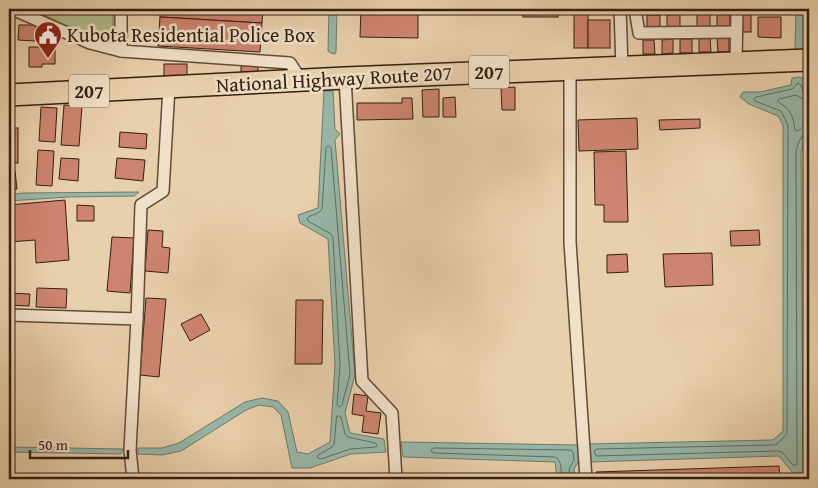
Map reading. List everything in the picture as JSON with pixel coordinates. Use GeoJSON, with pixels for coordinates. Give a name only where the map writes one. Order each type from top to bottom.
{"type":"FeatureCollection","features":[{"type":"Feature","properties":{"kind":"highway","name":"National Highway Route 207"},"geometry":{"type":"LineString","coordinates":[[9,95],[345,78],[809,60]]}},
{"type":"Feature","properties":{"kind":"street"},"geometry":{"type":"LineString","coordinates":[[12,9],[90,43],[121,51],[290,63],[301,80]]}},
{"type":"Feature","properties":{"kind":"street"},"geometry":{"type":"LineString","coordinates":[[121,9],[121,51]]}},
{"type":"Feature","properties":{"kind":"street"},"geometry":{"type":"LineString","coordinates":[[620,9],[622,67]]}},
{"type":"Feature","properties":{"kind":"street"},"geometry":{"type":"LineString","coordinates":[[635,9],[639,33],[736,32]]}},
{"type":"Feature","properties":{"kind":"street"},"geometry":{"type":"LineString","coordinates":[[736,63],[737,9]]}},
{"type":"Feature","properties":{"kind":"street"},"geometry":{"type":"LineString","coordinates":[[570,69],[570,242],[586,479]]}},
{"type":"Feature","properties":{"kind":"street"},"geometry":{"type":"LineString","coordinates":[[345,78],[362,380],[392,413],[396,479]]}},
{"type":"Feature","properties":{"kind":"street"},"geometry":{"type":"LineString","coordinates":[[133,479],[130,450],[141,206],[163,191],[169,88]]}},
{"type":"Feature","properties":{"kind":"street"},"geometry":{"type":"LineString","coordinates":[[9,315],[137,319]]}},
{"type":"Feature","properties":{"kind":"green space"},"geometry":{"type":"Polygon","coordinates":[[[32,9],[113,9],[113,44],[88,37],[32,9]]]}},
{"type":"Feature","properties":{"kind":"water"},"geometry":{"type":"Polygon","coordinates":[[[329,9],[337,9],[335,54],[328,51],[329,9]]]}},
{"type":"Feature","properties":{"kind":"water"},"geometry":{"type":"Polygon","coordinates":[[[796,9],[809,9],[810,30],[806,49],[795,51],[796,9]]]}},
{"type":"Feature","properties":{"kind":"water"},"geometry":{"type":"Polygon","coordinates":[[[800,77],[807,82],[808,135],[801,151],[803,479],[793,479],[793,473],[779,456],[590,462],[588,444],[773,440],[783,431],[783,125],[778,116],[749,104],[740,97],[743,92],[760,92],[791,85],[792,78],[800,77]]]}},
{"type":"Feature","properties":{"kind":"water"},"geometry":{"type":"Polygon","coordinates":[[[324,91],[333,91],[335,129],[340,134],[335,140],[355,375],[345,413],[350,433],[384,439],[386,452],[351,454],[310,468],[292,468],[281,415],[273,407],[259,405],[246,410],[181,451],[162,455],[138,454],[138,448],[162,448],[179,443],[245,402],[262,398],[278,401],[288,412],[297,452],[308,454],[330,442],[335,365],[328,239],[300,223],[298,215],[318,208],[324,91]]]}},
{"type":"Feature","properties":{"kind":"water"},"geometry":{"type":"Polygon","coordinates":[[[139,192],[134,196],[68,197],[9,201],[9,195],[22,193],[139,192]]]}},
{"type":"Feature","properties":{"kind":"water"},"geometry":{"type":"Polygon","coordinates":[[[401,442],[578,445],[579,461],[574,469],[575,479],[557,479],[555,462],[403,457],[401,442]]]}},
{"type":"Feature","properties":{"kind":"water"},"geometry":{"type":"Polygon","coordinates":[[[9,447],[123,449],[121,454],[9,452],[9,447]]]}},
{"type":"Feature","properties":{"kind":"building"},"geometry":{"type":"Polygon","coordinates":[[[160,9],[263,10],[262,23],[160,17],[160,9]]]}},
{"type":"Feature","properties":{"kind":"building"},"geometry":{"type":"Polygon","coordinates":[[[361,9],[418,9],[418,38],[360,37],[361,9]]]}},
{"type":"Feature","properties":{"kind":"building"},"geometry":{"type":"Polygon","coordinates":[[[523,9],[558,9],[558,17],[523,17],[523,9]]]}},
{"type":"Feature","properties":{"kind":"building"},"geometry":{"type":"Polygon","coordinates":[[[574,9],[588,9],[588,48],[574,48],[574,9]]]}},
{"type":"Feature","properties":{"kind":"building"},"geometry":{"type":"Polygon","coordinates":[[[680,14],[680,28],[667,28],[667,15],[680,14]]]}},
{"type":"Feature","properties":{"kind":"building"},"geometry":{"type":"Polygon","coordinates":[[[697,14],[710,14],[710,27],[697,27],[697,14]]]}},
{"type":"Feature","properties":{"kind":"building"},"geometry":{"type":"Polygon","coordinates":[[[717,14],[730,14],[730,27],[717,27],[717,14]]]}},
{"type":"Feature","properties":{"kind":"building"},"geometry":{"type":"Polygon","coordinates":[[[742,14],[751,14],[751,32],[742,32],[742,14]]]}},
{"type":"Feature","properties":{"kind":"building"},"geometry":{"type":"Polygon","coordinates":[[[647,15],[660,15],[660,28],[647,28],[647,15]]]}},
{"type":"Feature","properties":{"kind":"building"},"geometry":{"type":"Polygon","coordinates":[[[160,17],[262,23],[260,52],[158,46],[160,17]]]}},
{"type":"Feature","properties":{"kind":"building"},"geometry":{"type":"Polygon","coordinates":[[[758,17],[781,17],[781,38],[758,37],[758,17]]]}},
{"type":"Feature","properties":{"kind":"building"},"geometry":{"type":"Polygon","coordinates":[[[588,20],[610,20],[610,48],[588,48],[588,20]]]}},
{"type":"Feature","properties":{"kind":"building"},"geometry":{"type":"Polygon","coordinates":[[[19,25],[36,25],[35,41],[18,40],[19,25]]]}},
{"type":"Feature","properties":{"kind":"building"},"geometry":{"type":"Polygon","coordinates":[[[710,38],[711,52],[699,52],[699,39],[710,38]]]}},
{"type":"Feature","properties":{"kind":"building"},"geometry":{"type":"Polygon","coordinates":[[[717,38],[729,38],[729,52],[718,52],[717,38]]]}},
{"type":"Feature","properties":{"kind":"building"},"geometry":{"type":"Polygon","coordinates":[[[673,39],[673,53],[662,54],[662,40],[673,39]]]}},
{"type":"Feature","properties":{"kind":"building"},"geometry":{"type":"Polygon","coordinates":[[[680,39],[692,39],[692,53],[680,53],[680,39]]]}},
{"type":"Feature","properties":{"kind":"building"},"geometry":{"type":"Polygon","coordinates":[[[643,40],[654,40],[655,54],[643,54],[643,40]]]}},
{"type":"Feature","properties":{"kind":"building"},"geometry":{"type":"Polygon","coordinates":[[[29,47],[55,47],[55,64],[29,67],[29,47]]]}},
{"type":"Feature","properties":{"kind":"building"},"geometry":{"type":"Polygon","coordinates":[[[164,64],[187,64],[187,76],[164,76],[164,64]]]}},
{"type":"Feature","properties":{"kind":"building"},"geometry":{"type":"Polygon","coordinates":[[[241,65],[258,66],[258,72],[241,72],[241,65]]]}},
{"type":"Feature","properties":{"kind":"building"},"geometry":{"type":"Polygon","coordinates":[[[515,87],[515,110],[502,110],[501,88],[515,87]]]}},
{"type":"Feature","properties":{"kind":"building"},"geometry":{"type":"Polygon","coordinates":[[[439,89],[439,117],[423,117],[422,90],[439,89]]]}},
{"type":"Feature","properties":{"kind":"building"},"geometry":{"type":"Polygon","coordinates":[[[455,97],[456,117],[443,117],[443,98],[455,97]]]}},
{"type":"Feature","properties":{"kind":"building"},"geometry":{"type":"Polygon","coordinates":[[[402,98],[412,98],[413,119],[357,120],[357,103],[402,103],[402,98]]]}},
{"type":"Feature","properties":{"kind":"building"},"geometry":{"type":"Polygon","coordinates":[[[64,105],[82,106],[79,146],[61,145],[64,105]]]}},
{"type":"Feature","properties":{"kind":"building"},"geometry":{"type":"Polygon","coordinates":[[[41,107],[57,108],[55,142],[39,141],[41,107]]]}},
{"type":"Feature","properties":{"kind":"building"},"geometry":{"type":"Polygon","coordinates":[[[637,118],[638,149],[579,151],[578,120],[637,118]]]}},
{"type":"Feature","properties":{"kind":"building"},"geometry":{"type":"Polygon","coordinates":[[[700,119],[700,128],[660,130],[659,120],[700,119]]]}},
{"type":"Feature","properties":{"kind":"building"},"geometry":{"type":"Polygon","coordinates":[[[9,128],[18,128],[18,163],[9,163],[9,128]]]}},
{"type":"Feature","properties":{"kind":"building"},"geometry":{"type":"Polygon","coordinates":[[[120,132],[147,134],[146,149],[119,147],[120,132]]]}},
{"type":"Feature","properties":{"kind":"building"},"geometry":{"type":"Polygon","coordinates":[[[38,150],[54,151],[52,186],[36,185],[38,150]]]}},
{"type":"Feature","properties":{"kind":"building"},"geometry":{"type":"Polygon","coordinates":[[[626,151],[628,222],[604,222],[604,205],[595,205],[594,152],[626,151]]]}},
{"type":"Feature","properties":{"kind":"building"},"geometry":{"type":"Polygon","coordinates":[[[61,158],[79,159],[78,181],[59,179],[61,158]]]}},
{"type":"Feature","properties":{"kind":"building"},"geometry":{"type":"Polygon","coordinates":[[[117,158],[145,160],[143,181],[115,178],[117,158]]]}},
{"type":"Feature","properties":{"kind":"building"},"geometry":{"type":"Polygon","coordinates":[[[15,171],[17,189],[9,190],[9,172],[15,171]]]}},
{"type":"Feature","properties":{"kind":"building"},"geometry":{"type":"Polygon","coordinates":[[[65,200],[69,260],[36,263],[35,240],[9,242],[9,205],[65,200]]]}},
{"type":"Feature","properties":{"kind":"building"},"geometry":{"type":"Polygon","coordinates":[[[77,205],[94,206],[94,221],[77,221],[77,205]]]}},
{"type":"Feature","properties":{"kind":"building"},"geometry":{"type":"Polygon","coordinates":[[[148,230],[163,231],[162,247],[170,248],[168,273],[145,271],[148,230]]]}},
{"type":"Feature","properties":{"kind":"building"},"geometry":{"type":"Polygon","coordinates":[[[759,230],[760,245],[731,246],[730,231],[759,230]]]}},
{"type":"Feature","properties":{"kind":"building"},"geometry":{"type":"Polygon","coordinates":[[[112,237],[134,238],[130,293],[107,291],[112,237]]]}},
{"type":"Feature","properties":{"kind":"building"},"geometry":{"type":"Polygon","coordinates":[[[712,253],[713,285],[665,287],[663,254],[712,253]]]}},
{"type":"Feature","properties":{"kind":"building"},"geometry":{"type":"Polygon","coordinates":[[[627,254],[628,272],[607,273],[607,255],[627,254]]]}},
{"type":"Feature","properties":{"kind":"building"},"geometry":{"type":"Polygon","coordinates":[[[37,288],[67,289],[66,308],[36,307],[37,288]]]}},
{"type":"Feature","properties":{"kind":"building"},"geometry":{"type":"Polygon","coordinates":[[[9,293],[30,294],[29,306],[9,305],[9,293]]]}},
{"type":"Feature","properties":{"kind":"building"},"geometry":{"type":"Polygon","coordinates":[[[146,298],[166,299],[159,377],[140,375],[146,298]]]}},
{"type":"Feature","properties":{"kind":"building"},"geometry":{"type":"Polygon","coordinates":[[[296,300],[323,300],[322,364],[295,364],[296,300]]]}},
{"type":"Feature","properties":{"kind":"building"},"geometry":{"type":"Polygon","coordinates":[[[201,314],[210,330],[190,341],[181,324],[201,314]]]}},
{"type":"Feature","properties":{"kind":"building"},"geometry":{"type":"Polygon","coordinates":[[[354,394],[368,396],[366,411],[381,413],[378,434],[362,432],[364,416],[352,414],[354,394]]]}},
{"type":"Feature","properties":{"kind":"building"},"geometry":{"type":"Polygon","coordinates":[[[779,466],[780,479],[596,479],[596,472],[779,466]]]}},
{"type":"Feature","properties":{"kind":"place","name":"Kubota Residential Police Box"},"geometry":{"type":"Point","coordinates":[48,59]}}]}
